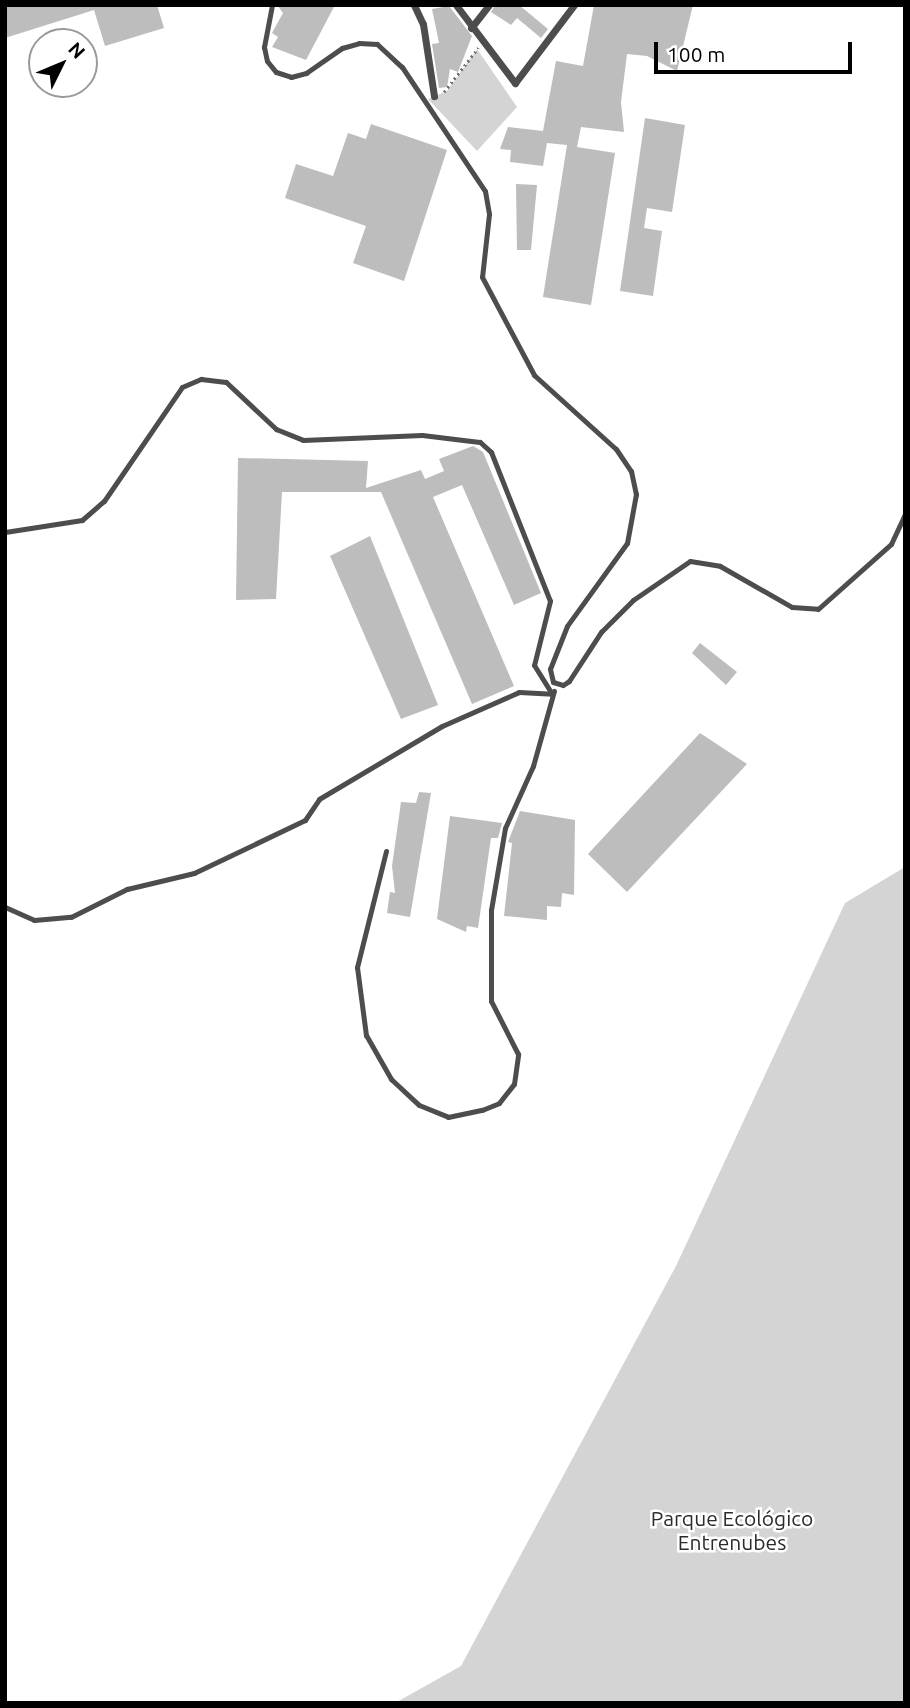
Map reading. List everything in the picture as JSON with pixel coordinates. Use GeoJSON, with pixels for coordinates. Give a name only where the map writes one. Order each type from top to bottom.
{"type":"FeatureCollection","features":[{"type":"Feature","properties":{"kind":"street"},"geometry":{"type":"LineString","coordinates":[[414,5],[423,24],[434,96]]}},
{"type":"Feature","properties":{"kind":"street"},"geometry":{"type":"LineString","coordinates":[[456,5],[515,83],[575,5]]}},
{"type":"Feature","properties":{"kind":"street"},"geometry":{"type":"LineString","coordinates":[[471,28],[489,5]]}},
{"type":"Feature","properties":{"kind":"lane"},"geometry":{"type":"LineString","coordinates":[[272,5],[264,47],[267,61],[276,72],[291,77],[306,74],[342,48],[359,43],[377,44],[391,54],[485,191],[489,214],[482,277],[534,375],[615,449],[631,471],[636,494],[627,543],[567,626],[550,669],[558,686]]}},
{"type":"Feature","properties":{"kind":"lane"},"geometry":{"type":"LineString","coordinates":[[5,532],[82,520],[111,491],[182,387],[201,379],[226,383],[276,429],[303,440],[422,435],[480,442],[491,452],[550,601],[534,664],[552,694]]}},
{"type":"Feature","properties":{"kind":"lane"},"geometry":{"type":"LineString","coordinates":[[386,852],[357,967],[366,1035],[391,1079],[419,1105],[448,1117],[482,1110],[499,1103],[514,1084],[518,1054],[491,1000],[491,910],[505,828],[533,766],[552,694],[558,686],[569,681],[601,632],[633,600],[690,561],[720,566],[792,607],[818,610],[891,544],[905,514]]}},
{"type":"Feature","properties":{"kind":"lane"},"geometry":{"type":"LineString","coordinates":[[5,907],[34,920],[71,916],[127,889],[194,873],[305,820],[319,799],[442,726],[519,692],[552,694]]}},
{"type":"Feature","properties":{"kind":"path"},"geometry":{"type":"LineString","coordinates":[[434,96],[446,91],[482,42]]}},
{"type":"Feature","properties":{"kind":"green space"},"geometry":{"type":"Polygon","coordinates":[[[477,49],[517,107],[477,151],[428,99],[447,91],[477,49]]]}},
{"type":"Feature","properties":{"kind":"green space","name":"Parque Ecológico Entrenubes"},"geometry":{"type":"Polygon","coordinates":[[[905,867],[905,1703],[395,1703],[461,1666],[676,1266],[845,903],[905,867]]]}},
{"type":"Feature","properties":{"kind":"building"},"geometry":{"type":"Polygon","coordinates":[[[5,5],[157,5],[164,28],[105,46],[94,10],[37,28],[28,28],[28,31],[5,38],[5,5]]]}},
{"type":"Feature","properties":{"kind":"building"},"geometry":{"type":"Polygon","coordinates":[[[277,5],[335,5],[306,60],[272,47],[278,37],[272,33],[283,13],[277,5]]]}},
{"type":"Feature","properties":{"kind":"building"},"geometry":{"type":"Polygon","coordinates":[[[495,5],[519,5],[548,29],[541,38],[517,18],[511,25],[491,12],[495,5]]]}},
{"type":"Feature","properties":{"kind":"building"},"geometry":{"type":"Polygon","coordinates":[[[594,5],[693,5],[677,71],[647,56],[627,54],[621,102],[624,132],[581,127],[577,147],[615,153],[591,305],[543,297],[567,145],[547,143],[543,166],[510,162],[511,150],[500,149],[508,127],[543,131],[556,61],[583,66],[594,5]]]}},
{"type":"Feature","properties":{"kind":"building"},"geometry":{"type":"Polygon","coordinates":[[[449,6],[472,36],[458,72],[450,69],[447,87],[439,88],[432,44],[439,43],[432,9],[449,6]]]}},
{"type":"Feature","properties":{"kind":"building"},"geometry":{"type":"Polygon","coordinates":[[[645,118],[685,125],[672,212],[647,208],[644,228],[662,231],[653,296],[620,291],[645,118]]]}},
{"type":"Feature","properties":{"kind":"building"},"geometry":{"type":"Polygon","coordinates":[[[371,124],[447,150],[404,281],[353,263],[366,226],[285,198],[296,164],[333,176],[348,133],[366,139],[371,124]]]}},
{"type":"Feature","properties":{"kind":"building"},"geometry":{"type":"Polygon","coordinates":[[[516,184],[537,185],[531,250],[517,250],[516,184]]]}},
{"type":"Feature","properties":{"kind":"building"},"geometry":{"type":"Polygon","coordinates":[[[473,446],[483,452],[541,593],[514,605],[462,485],[433,497],[514,686],[472,704],[381,492],[282,492],[276,599],[236,600],[238,458],[368,461],[366,488],[421,470],[425,479],[444,471],[439,459],[473,446]]]}},
{"type":"Feature","properties":{"kind":"building"},"geometry":{"type":"Polygon","coordinates":[[[370,536],[438,705],[401,719],[330,556],[370,536]]]}},
{"type":"Feature","properties":{"kind":"building"},"geometry":{"type":"Polygon","coordinates":[[[700,643],[737,672],[726,685],[692,653],[700,643]]]}},
{"type":"Feature","properties":{"kind":"building"},"geometry":{"type":"Polygon","coordinates":[[[700,733],[747,764],[627,892],[588,854],[700,733]]]}},
{"type":"Feature","properties":{"kind":"building"},"geometry":{"type":"Polygon","coordinates":[[[419,792],[431,793],[410,917],[387,913],[390,892],[395,893],[392,866],[401,802],[416,803],[419,792]]]}},
{"type":"Feature","properties":{"kind":"building"},"geometry":{"type":"Polygon","coordinates":[[[520,811],[575,820],[574,895],[562,893],[561,907],[547,906],[547,920],[504,916],[512,843],[508,842],[520,811]]]}},
{"type":"Feature","properties":{"kind":"building"},"geometry":{"type":"Polygon","coordinates":[[[450,816],[502,823],[498,838],[491,838],[478,928],[467,926],[466,932],[437,919],[450,816]]]}}]}
